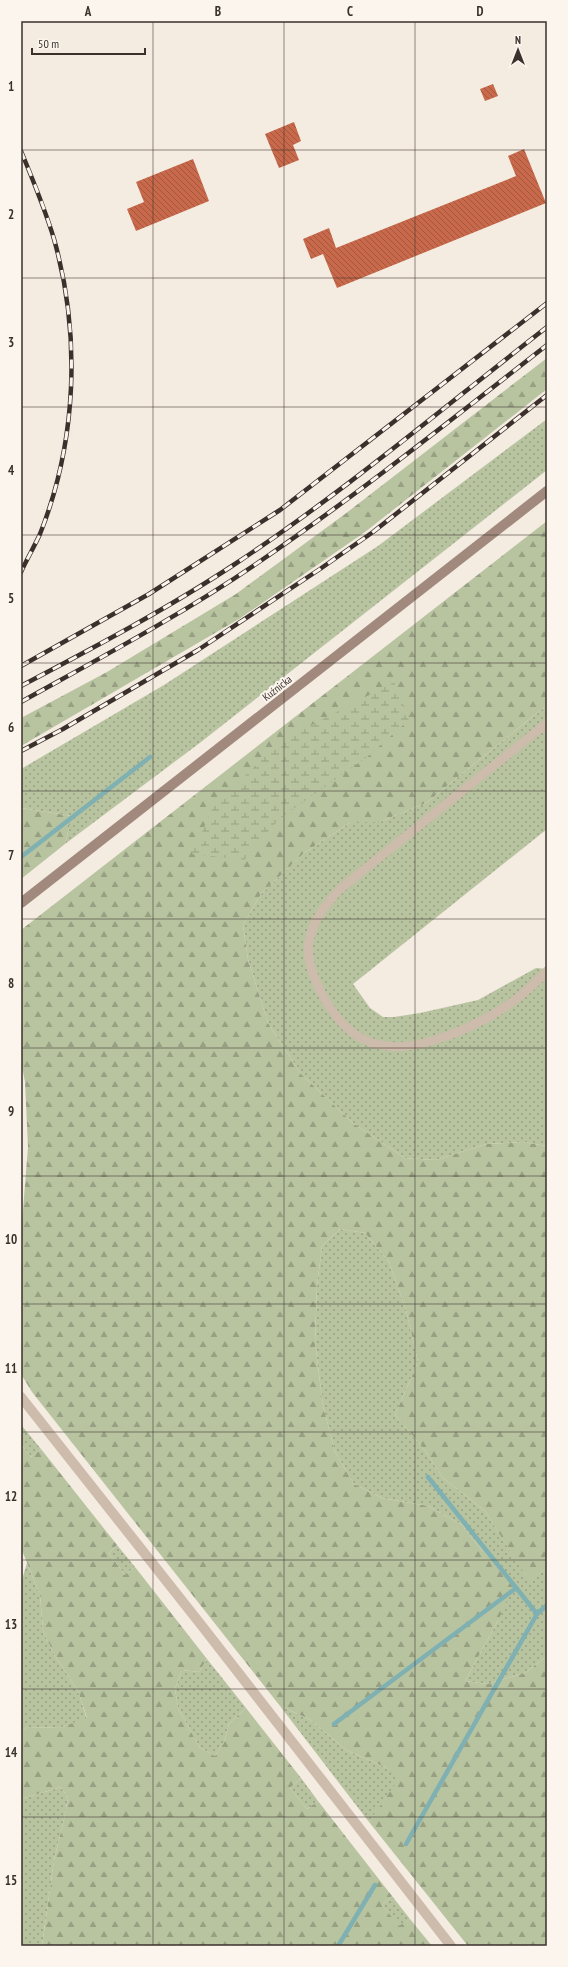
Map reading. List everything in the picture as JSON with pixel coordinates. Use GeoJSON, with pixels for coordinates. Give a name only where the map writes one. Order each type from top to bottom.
{"type":"FeatureCollection","features":[{"type":"Feature","properties":{"kind":"street","name":"Kuźnicka"},"geometry":{"type":"LineString","coordinates":[[21,903],[547,491]]}},
{"type":"Feature","properties":{"kind":"street"},"geometry":{"type":"LineString","coordinates":[[21,1397],[198,1620],[451,1946]]}},
{"type":"Feature","properties":{"kind":"lane"},"geometry":{"type":"LineString","coordinates":[[547,723],[340,889],[326,905],[315,924],[309,942],[310,964],[317,985],[332,1010],[356,1036],[372,1043],[388,1046],[408,1046],[443,1037],[476,1023],[508,1005],[547,971]]}},
{"type":"Feature","properties":{"kind":"green space"},"geometry":{"type":"Polygon","coordinates":[[[547,358],[547,389],[365,532],[239,619],[21,746],[21,718],[107,672],[236,594],[345,514],[547,358]]]}},
{"type":"Feature","properties":{"kind":"green space"},"geometry":{"type":"Polygon","coordinates":[[[547,419],[547,470],[201,742],[65,844],[72,816],[21,808],[21,769],[164,685],[378,546],[547,419]]]}},
{"type":"Feature","properties":{"kind":"green space"},"geometry":{"type":"Polygon","coordinates":[[[547,521],[547,705],[426,803],[379,822],[351,822],[304,853],[261,894],[243,925],[248,959],[268,1023],[301,1074],[353,1123],[405,1158],[436,1160],[486,1144],[523,1142],[547,1146],[547,1568],[529,1581],[485,1511],[443,1478],[424,1449],[395,1415],[418,1362],[406,1310],[389,1262],[365,1233],[340,1229],[322,1246],[317,1286],[315,1342],[323,1406],[335,1452],[354,1484],[382,1498],[428,1506],[462,1525],[483,1552],[514,1584],[498,1621],[465,1681],[487,1684],[525,1673],[547,1656],[547,1946],[468,1946],[369,1822],[398,1780],[385,1767],[346,1750],[311,1720],[280,1706],[32,1392],[21,1374],[21,1235],[28,1147],[25,1082],[21,1061],[21,930],[547,521]]]}},
{"type":"Feature","properties":{"kind":"green space"},"geometry":{"type":"Polygon","coordinates":[[[394,682],[409,720],[367,757],[279,819],[244,860],[192,854],[213,807],[281,741],[394,682]]]}},
{"type":"Feature","properties":{"kind":"green space"},"geometry":{"type":"Polygon","coordinates":[[[547,705],[547,829],[353,984],[370,1008],[383,1017],[394,1017],[420,1013],[478,1000],[536,968],[547,969],[547,1146],[523,1142],[486,1144],[436,1160],[405,1158],[353,1123],[301,1074],[268,1023],[248,959],[243,925],[261,894],[304,853],[351,822],[379,822],[426,803],[547,705]]]}},
{"type":"Feature","properties":{"kind":"green space"},"geometry":{"type":"Polygon","coordinates":[[[21,808],[72,816],[65,844],[21,879],[21,808]]]}},
{"type":"Feature","properties":{"kind":"green space"},"geometry":{"type":"Polygon","coordinates":[[[340,1229],[365,1233],[389,1262],[406,1310],[418,1362],[395,1415],[424,1449],[443,1478],[485,1511],[529,1580],[547,1568],[547,1656],[525,1673],[487,1684],[465,1681],[498,1621],[483,1552],[462,1525],[428,1506],[382,1498],[354,1484],[335,1452],[323,1406],[315,1342],[317,1286],[322,1246],[340,1229]]]}},
{"type":"Feature","properties":{"kind":"green space"},"geometry":{"type":"Polygon","coordinates":[[[22,1426],[41,1449],[31,1457],[21,1444],[22,1426]]]}},
{"type":"Feature","properties":{"kind":"green space"},"geometry":{"type":"Polygon","coordinates":[[[21,1444],[31,1457],[41,1449],[117,1545],[109,1553],[125,1575],[135,1567],[207,1659],[199,1672],[182,1670],[175,1689],[178,1708],[200,1748],[215,1756],[224,1742],[229,1724],[246,1708],[301,1778],[290,1788],[307,1809],[318,1801],[392,1896],[382,1905],[399,1926],[410,1919],[432,1946],[42,1946],[54,1860],[68,1798],[61,1787],[21,1799],[21,1733],[28,1727],[59,1728],[87,1718],[78,1691],[54,1654],[43,1631],[40,1595],[21,1548],[21,1444]]]}},
{"type":"Feature","properties":{"kind":"green space"},"geometry":{"type":"Polygon","coordinates":[[[117,1545],[135,1567],[125,1575],[109,1553],[117,1545]]]}},
{"type":"Feature","properties":{"kind":"green space"},"geometry":{"type":"Polygon","coordinates":[[[27,1563],[40,1595],[43,1631],[54,1654],[78,1691],[87,1719],[59,1728],[28,1727],[21,1733],[21,1583],[27,1563]]]}},
{"type":"Feature","properties":{"kind":"green space"},"geometry":{"type":"Polygon","coordinates":[[[207,1659],[246,1708],[229,1724],[224,1742],[215,1756],[200,1748],[178,1708],[175,1689],[182,1670],[199,1672],[207,1659]]]}},
{"type":"Feature","properties":{"kind":"green space"},"geometry":{"type":"Polygon","coordinates":[[[280,1706],[311,1720],[346,1750],[385,1767],[399,1780],[369,1822],[280,1706]]]}},
{"type":"Feature","properties":{"kind":"green space"},"geometry":{"type":"Polygon","coordinates":[[[301,1778],[318,1801],[307,1809],[290,1788],[301,1778]]]}},
{"type":"Feature","properties":{"kind":"green space"},"geometry":{"type":"Polygon","coordinates":[[[61,1787],[68,1798],[54,1860],[42,1946],[21,1946],[21,1799],[61,1787]]]}},
{"type":"Feature","properties":{"kind":"green space"},"geometry":{"type":"Polygon","coordinates":[[[392,1896],[410,1919],[399,1927],[382,1905],[392,1896]]]}},
{"type":"Feature","properties":{"kind":"building"},"geometry":{"type":"Polygon","coordinates":[[[493,84],[498,96],[485,101],[480,89],[493,84]]]}},
{"type":"Feature","properties":{"kind":"building"},"geometry":{"type":"Polygon","coordinates":[[[294,122],[301,141],[293,145],[299,160],[279,168],[265,134],[294,122]]]}},
{"type":"Feature","properties":{"kind":"building"},"geometry":{"type":"Polygon","coordinates":[[[524,149],[546,203],[337,288],[323,254],[311,259],[303,239],[329,228],[336,248],[516,176],[508,156],[524,149]]]}},
{"type":"Feature","properties":{"kind":"building"},"geometry":{"type":"Polygon","coordinates":[[[193,159],[209,201],[136,231],[127,209],[144,202],[136,182],[193,159]]]}},
{"type":"Feature","properties":{"kind":"waterway"},"geometry":{"type":"LineString","coordinates":[[21,857],[150,757]]}},
{"type":"Feature","properties":{"kind":"waterway"},"geometry":{"type":"LineString","coordinates":[[428,1477],[537,1614]]}},
{"type":"Feature","properties":{"kind":"waterway"},"geometry":{"type":"LineString","coordinates":[[334,1724],[516,1588]]}},
{"type":"Feature","properties":{"kind":"waterway"},"geometry":{"type":"LineString","coordinates":[[406,1844],[537,1614],[547,1605]]}},
{"type":"Feature","properties":{"kind":"waterway"},"geometry":{"type":"LineString","coordinates":[[338,1946],[375,1885]]}},
{"type":"Feature","properties":{"kind":"railway"},"geometry":{"type":"LineString","coordinates":[[21,151],[43,206],[54,239],[63,275],[71,350],[71,388],[68,425],[62,462],[52,499],[40,534],[21,572]]}},
{"type":"Feature","properties":{"kind":"railway"},"geometry":{"type":"LineString","coordinates":[[21,666],[149,594],[280,510],[547,303]]}},
{"type":"Feature","properties":{"kind":"railway"},"geometry":{"type":"LineString","coordinates":[[21,686],[102,643],[209,581],[235,564],[315,508],[547,327]]}},
{"type":"Feature","properties":{"kind":"railway"},"geometry":{"type":"LineString","coordinates":[[21,702],[199,601],[256,564],[367,485],[547,345]]}},
{"type":"Feature","properties":{"kind":"railway"},"geometry":{"type":"LineString","coordinates":[[21,751],[63,729],[198,650],[320,569],[373,532],[547,395]]}}]}
